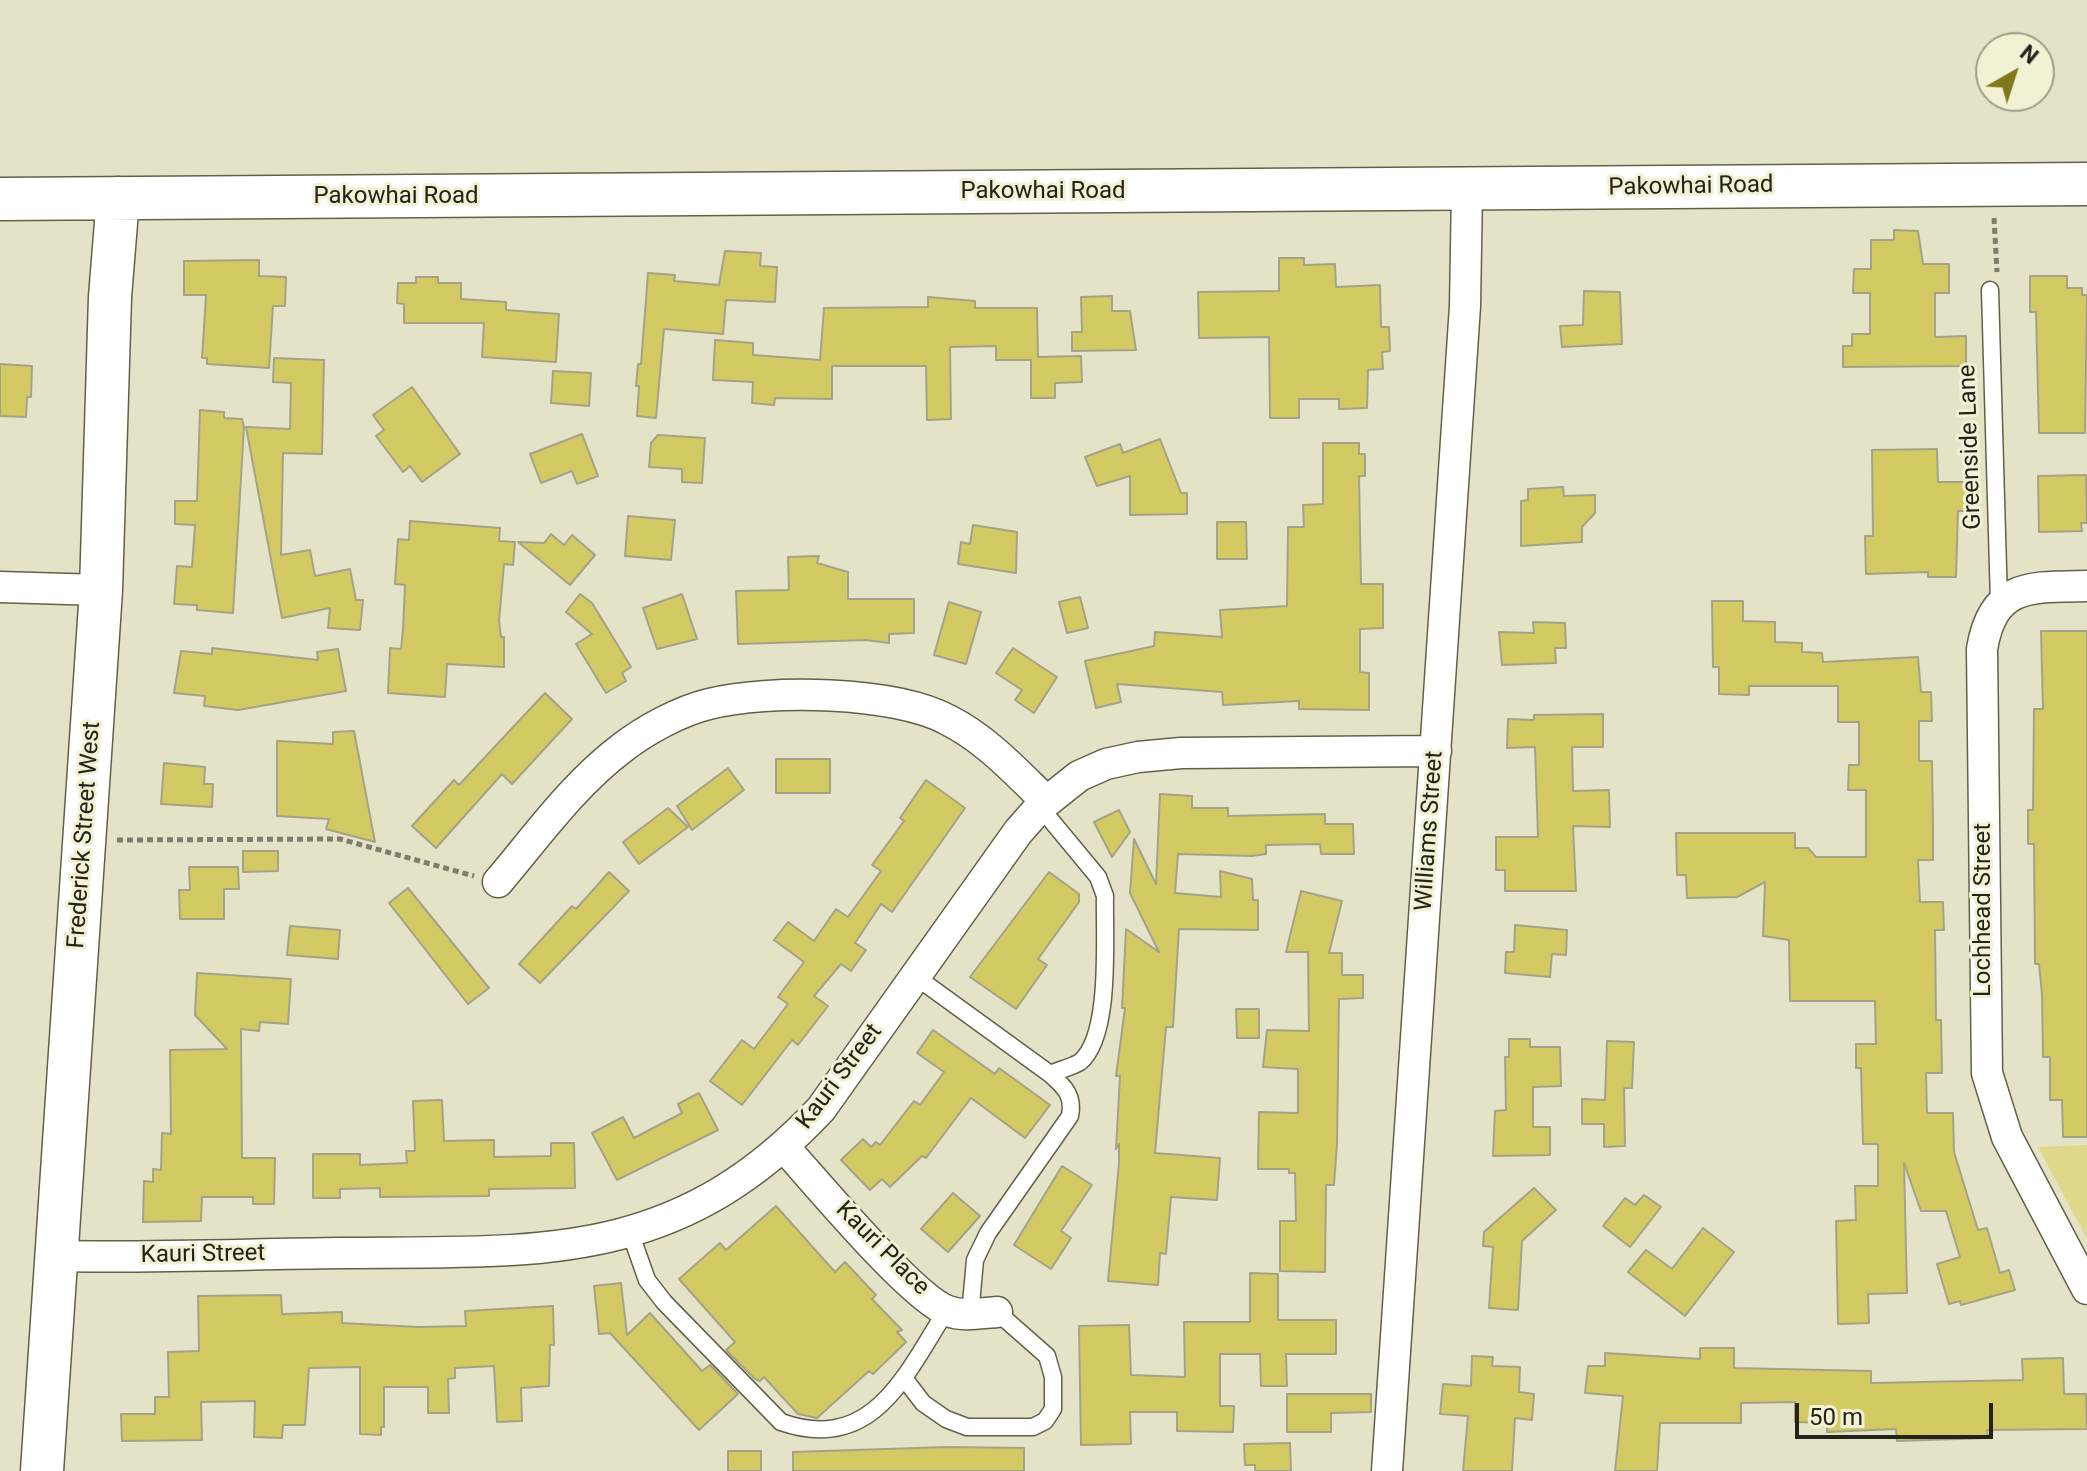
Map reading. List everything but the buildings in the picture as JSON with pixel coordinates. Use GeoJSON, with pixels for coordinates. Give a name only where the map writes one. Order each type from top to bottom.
{"type":"FeatureCollection","features":[{"type":"Feature","properties":{"kind":"main road","name":"Pakowhai Road"},"geometry":{"type":"LineString","coordinates":[[0,199],[2087,184]]}},
{"type":"Feature","properties":{"kind":"main road","name":"Frederick Street West"},"geometry":{"type":"LineString","coordinates":[[42,1471],[101,590],[110,297],[118,198]]}},
{"type":"Feature","properties":{"kind":"street","name":"Williams Street"},"geometry":{"type":"LineString","coordinates":[[1387,1471],[1465,306],[1467,190]]}},
{"type":"Feature","properties":{"kind":"street"},"geometry":{"type":"LineString","coordinates":[[1999,603],[2016,592],[2035,587],[2087,586]]}},
{"type":"Feature","properties":{"kind":"street"},"geometry":{"type":"LineString","coordinates":[[0,587],[101,590]]}},
{"type":"Feature","properties":{"kind":"street","name":"Lochhead Street"},"geometry":{"type":"LineString","coordinates":[[1999,603],[1986,625],[1982,649],[1987,1073],[2007,1137],[2087,1289]]}},
{"type":"Feature","properties":{"kind":"street"},"geometry":{"type":"LineString","coordinates":[[498,882],[593,771],[625,746],[707,704],[742,699],[833,697],[917,705],[950,720],[993,751],[1043,804]]}},
{"type":"Feature","properties":{"kind":"street","name":"Kauri Street"},"geometry":{"type":"LineString","coordinates":[[57,1256],[518,1251],[559,1248],[630,1232],[707,1201],[785,1148],[821,1109],[1018,832],[1043,804],[1079,776],[1106,764],[1181,753],[1436,751]]}},
{"type":"Feature","properties":{"kind":"street","name":"Kauri Place"},"geometry":{"type":"LineString","coordinates":[[785,1148],[913,1286],[971,1313]]}},
{"type":"Feature","properties":{"kind":"lane","name":"Greenside Lane"},"geometry":{"type":"LineString","coordinates":[[1996,283],[1999,603]]}},
{"type":"Feature","properties":{"kind":"lane"},"geometry":{"type":"LineString","coordinates":[[1043,804],[1098,877],[1105,896],[1100,1024],[1093,1046],[1079,1062],[1050,1074]]}},
{"type":"Feature","properties":{"kind":"lane"},"geometry":{"type":"LineString","coordinates":[[630,1232],[647,1280],[664,1302],[781,1422],[805,1431],[839,1429],[872,1416],[904,1378],[971,1313],[975,1260],[988,1233],[1070,1116],[1073,1103],[1065,1088],[1050,1074],[915,976]]}},
{"type":"Feature","properties":{"kind":"lane"},"geometry":{"type":"LineString","coordinates":[[904,1378],[923,1403],[946,1419],[967,1427],[1033,1427],[1045,1421],[1053,1409],[1053,1377],[1047,1356],[971,1313]]}},
{"type":"Feature","properties":{"kind":"path"},"geometry":{"type":"LineString","coordinates":[[1994,209],[1996,283]]}},
{"type":"Feature","properties":{"kind":"path"},"geometry":{"type":"LineString","coordinates":[[84,841],[340,839],[498,882]]}},
{"type":"Feature","properties":{"kind":"shaded area"},"geometry":{"type":"Polygon","coordinates":[[[2087,1145],[2087,1239],[2038,1147],[2087,1145]]]}}]}
